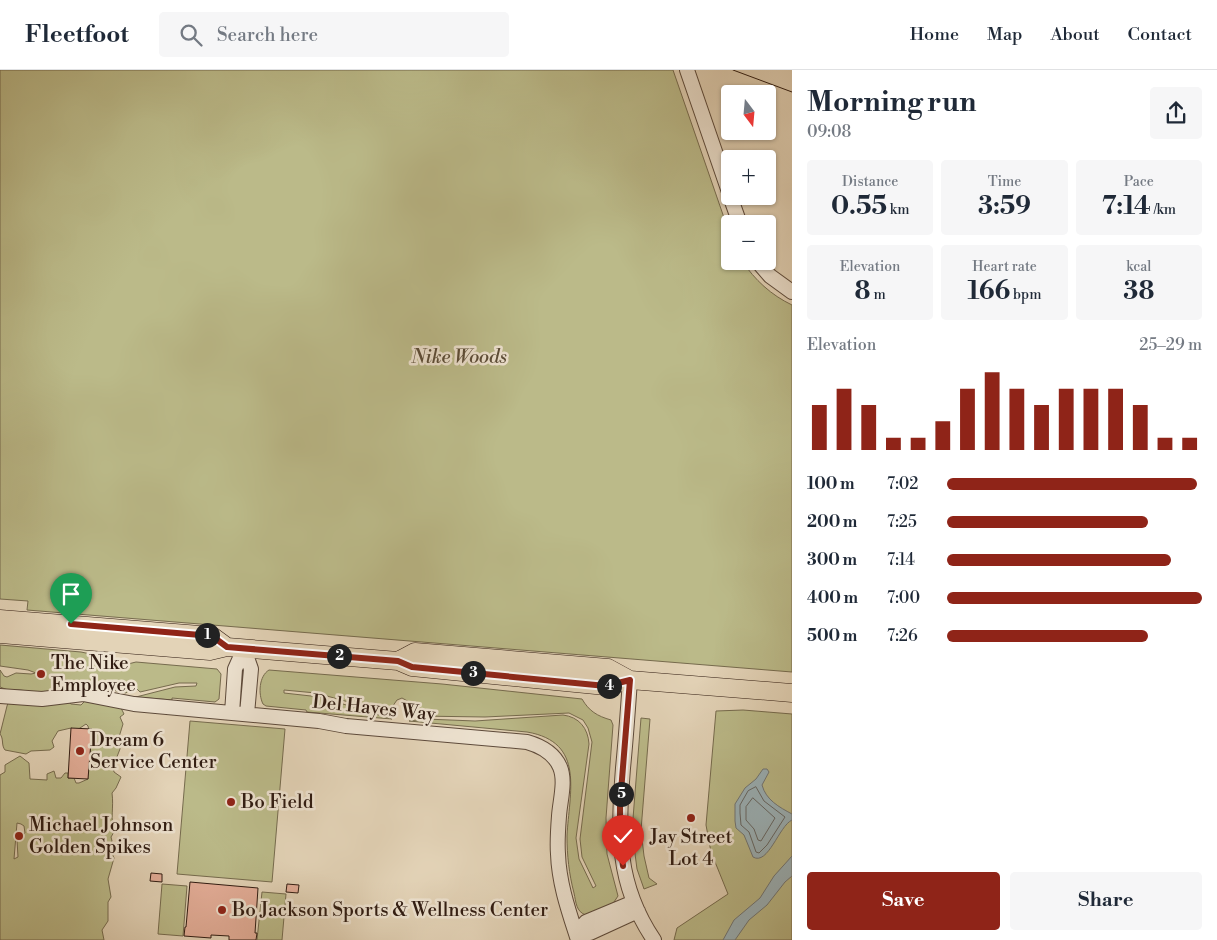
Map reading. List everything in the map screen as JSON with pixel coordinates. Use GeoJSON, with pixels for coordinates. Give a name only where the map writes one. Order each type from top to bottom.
{"type":"FeatureCollection","features":[{"type":"Feature","properties":{"kind":"main road"},"geometry":{"type":"LineString","coordinates":[[0,619],[212,636],[236,648]]}},
{"type":"Feature","properties":{"kind":"main road"},"geometry":{"type":"LineString","coordinates":[[0,634],[210,651],[236,648],[398,661],[412,667],[606,686],[630,680],[792,693]]}},
{"type":"Feature","properties":{"kind":"street"},"geometry":{"type":"LineString","coordinates":[[687,70],[721,170]]}},
{"type":"Feature","properties":{"kind":"street"},"geometry":{"type":"LineString","coordinates":[[765,270],[792,292]]}},
{"type":"Feature","properties":{"kind":"street"},"geometry":{"type":"LineString","coordinates":[[232,713],[236,648]]}},
{"type":"Feature","properties":{"kind":"street"},"geometry":{"type":"LineString","coordinates":[[236,648],[251,669],[247,714]]}},
{"type":"Feature","properties":{"kind":"street"},"geometry":{"type":"LineString","coordinates":[[630,680],[620,827],[623,866],[636,907],[654,940]]}},
{"type":"Feature","properties":{"kind":"street","name":"Del Hayes Way"},"geometry":{"type":"LineString","coordinates":[[0,696],[42,698],[83,694],[134,704],[527,742],[544,748],[556,760],[562,775],[558,840],[559,868],[577,936]]}},
{"type":"Feature","properties":{"kind":"street"},"geometry":{"type":"LineString","coordinates":[[577,936],[586,922],[636,907]]}},
{"type":"Feature","properties":{"kind":"green space","name":"Nike Woods"},"geometry":{"type":"Polygon","coordinates":[[[0,70],[673,70],[723,215],[721,215],[721,270],[749,270],[777,297],[792,305],[792,672],[27,610],[28,601],[0,599],[0,70]]]}},
{"type":"Feature","properties":{"kind":"green space"},"geometry":{"type":"Polygon","coordinates":[[[0,645],[81,652],[119,660],[128,664],[136,662],[217,669],[221,674],[219,699],[215,702],[136,697],[175,687],[196,686],[197,683],[179,683],[140,692],[133,687],[126,693],[52,677],[52,682],[59,682],[64,686],[64,690],[59,695],[8,690],[0,687],[0,670],[7,677],[16,673],[36,673],[0,666],[0,645]]]}},
{"type":"Feature","properties":{"kind":"green space"},"geometry":{"type":"Polygon","coordinates":[[[269,670],[442,684],[582,699],[591,710],[611,720],[613,725],[606,818],[607,854],[618,896],[614,902],[616,904],[586,915],[580,912],[577,906],[567,850],[571,787],[570,772],[566,758],[558,746],[546,738],[527,732],[409,721],[425,719],[475,721],[563,715],[574,718],[582,724],[587,733],[589,744],[576,838],[579,859],[593,888],[596,886],[582,857],[580,839],[592,742],[588,728],[583,720],[569,713],[485,717],[418,716],[413,704],[402,698],[397,700],[390,710],[385,712],[316,693],[284,690],[284,693],[320,697],[392,719],[307,712],[306,710],[266,706],[261,700],[260,686],[263,676],[269,670]]]}},
{"type":"Feature","properties":{"kind":"green space"},"geometry":{"type":"Polygon","coordinates":[[[66,700],[71,704],[81,705],[85,701],[120,706],[124,714],[120,717],[123,724],[119,737],[120,749],[113,767],[114,772],[121,777],[112,793],[114,832],[111,837],[110,847],[114,858],[108,879],[111,897],[108,902],[108,921],[102,930],[104,940],[0,940],[0,775],[5,772],[5,765],[20,756],[29,763],[30,779],[47,780],[47,774],[54,771],[56,778],[61,778],[65,773],[68,773],[68,778],[74,778],[76,783],[79,783],[88,779],[88,764],[92,744],[86,724],[77,730],[71,728],[58,731],[52,741],[54,747],[50,750],[31,751],[26,754],[5,750],[0,734],[8,703],[66,700]],[[17,823],[14,859],[18,857],[17,840],[25,833],[24,826],[17,823]]]}},
{"type":"Feature","properties":{"kind":"green space"},"geometry":{"type":"Polygon","coordinates":[[[743,710],[792,714],[792,940],[674,940],[677,928],[728,894],[711,852],[706,825],[716,711],[743,710]]]}},
{"type":"Feature","properties":{"kind":"green space"},"geometry":{"type":"Polygon","coordinates":[[[641,718],[650,719],[641,830],[649,878],[657,884],[644,889],[637,869],[632,831],[641,718]]]}},
{"type":"Feature","properties":{"kind":"green space","name":"Bo Field"},"geometry":{"type":"Polygon","coordinates":[[[190,721],[285,729],[272,882],[177,874],[190,721]]]}},
{"type":"Feature","properties":{"kind":"green space"},"geometry":{"type":"Polygon","coordinates":[[[162,884],[187,886],[183,936],[158,934],[162,884]]]}},
{"type":"Feature","properties":{"kind":"green space"},"geometry":{"type":"Polygon","coordinates":[[[262,892],[286,894],[282,940],[257,940],[262,892]]]}},
{"type":"Feature","properties":{"kind":"water"},"geometry":{"type":"Polygon","coordinates":[[[763,769],[767,769],[769,772],[762,785],[764,790],[782,809],[792,814],[792,820],[787,824],[769,851],[764,856],[758,858],[753,857],[744,835],[736,828],[735,804],[745,788],[756,779],[763,769]]]}},
{"type":"Feature","properties":{"kind":"water"},"geometry":{"type":"Polygon","coordinates":[[[792,856],[792,876],[767,905],[749,920],[735,940],[723,940],[734,920],[760,898],[774,876],[792,856]]]}},
{"type":"Feature","properties":{"kind":"building","name":"Dream 6 Service Center"},"geometry":{"type":"Polygon","coordinates":[[[71,728],[92,729],[88,779],[68,778],[71,728]]]}},
{"type":"Feature","properties":{"kind":"building"},"geometry":{"type":"Polygon","coordinates":[[[151,873],[162,874],[162,882],[150,881],[151,873]]]}},
{"type":"Feature","properties":{"kind":"building","name":"Bo Jackson Sports & Wellness Center"},"geometry":{"type":"Polygon","coordinates":[[[190,882],[258,888],[256,940],[229,940],[229,936],[211,935],[211,938],[184,936],[190,882]]]}},
{"type":"Feature","properties":{"kind":"building"},"geometry":{"type":"Polygon","coordinates":[[[287,884],[299,885],[298,893],[286,892],[287,884]]]}},
{"type":"Feature","properties":{"kind":"tram line"},"geometry":{"type":"LineString","coordinates":[[733,70],[792,92]]}},
{"type":"Feature","properties":{"kind":"place","name":"The Nike Employee"},"geometry":{"type":"Point","coordinates":[41,674]}},
{"type":"Feature","properties":{"kind":"place","name":"Dream 6 Service Center"},"geometry":{"type":"Point","coordinates":[80,751]}},
{"type":"Feature","properties":{"kind":"place","name":"Bo Field"},"geometry":{"type":"Point","coordinates":[231,802]}},
{"type":"Feature","properties":{"kind":"place","name":"Jay Street Lot 4"},"geometry":{"type":"Point","coordinates":[691,818]}},
{"type":"Feature","properties":{"kind":"place","name":"Michael Johnson Golden Spikes"},"geometry":{"type":"Point","coordinates":[19,836]}},
{"type":"Feature","properties":{"kind":"place","name":"Bo Jackson Sports & Wellness Center"},"geometry":{"type":"Point","coordinates":[222,910]}},
{"type":"Feature","properties":{"kind":"route"},"geometry":{"type":"LineString","coordinates":[[71,624],[212,636],[227,647],[398,661],[412,667],[606,686],[630,680],[620,804],[620,841],[623,866]]}}]}
